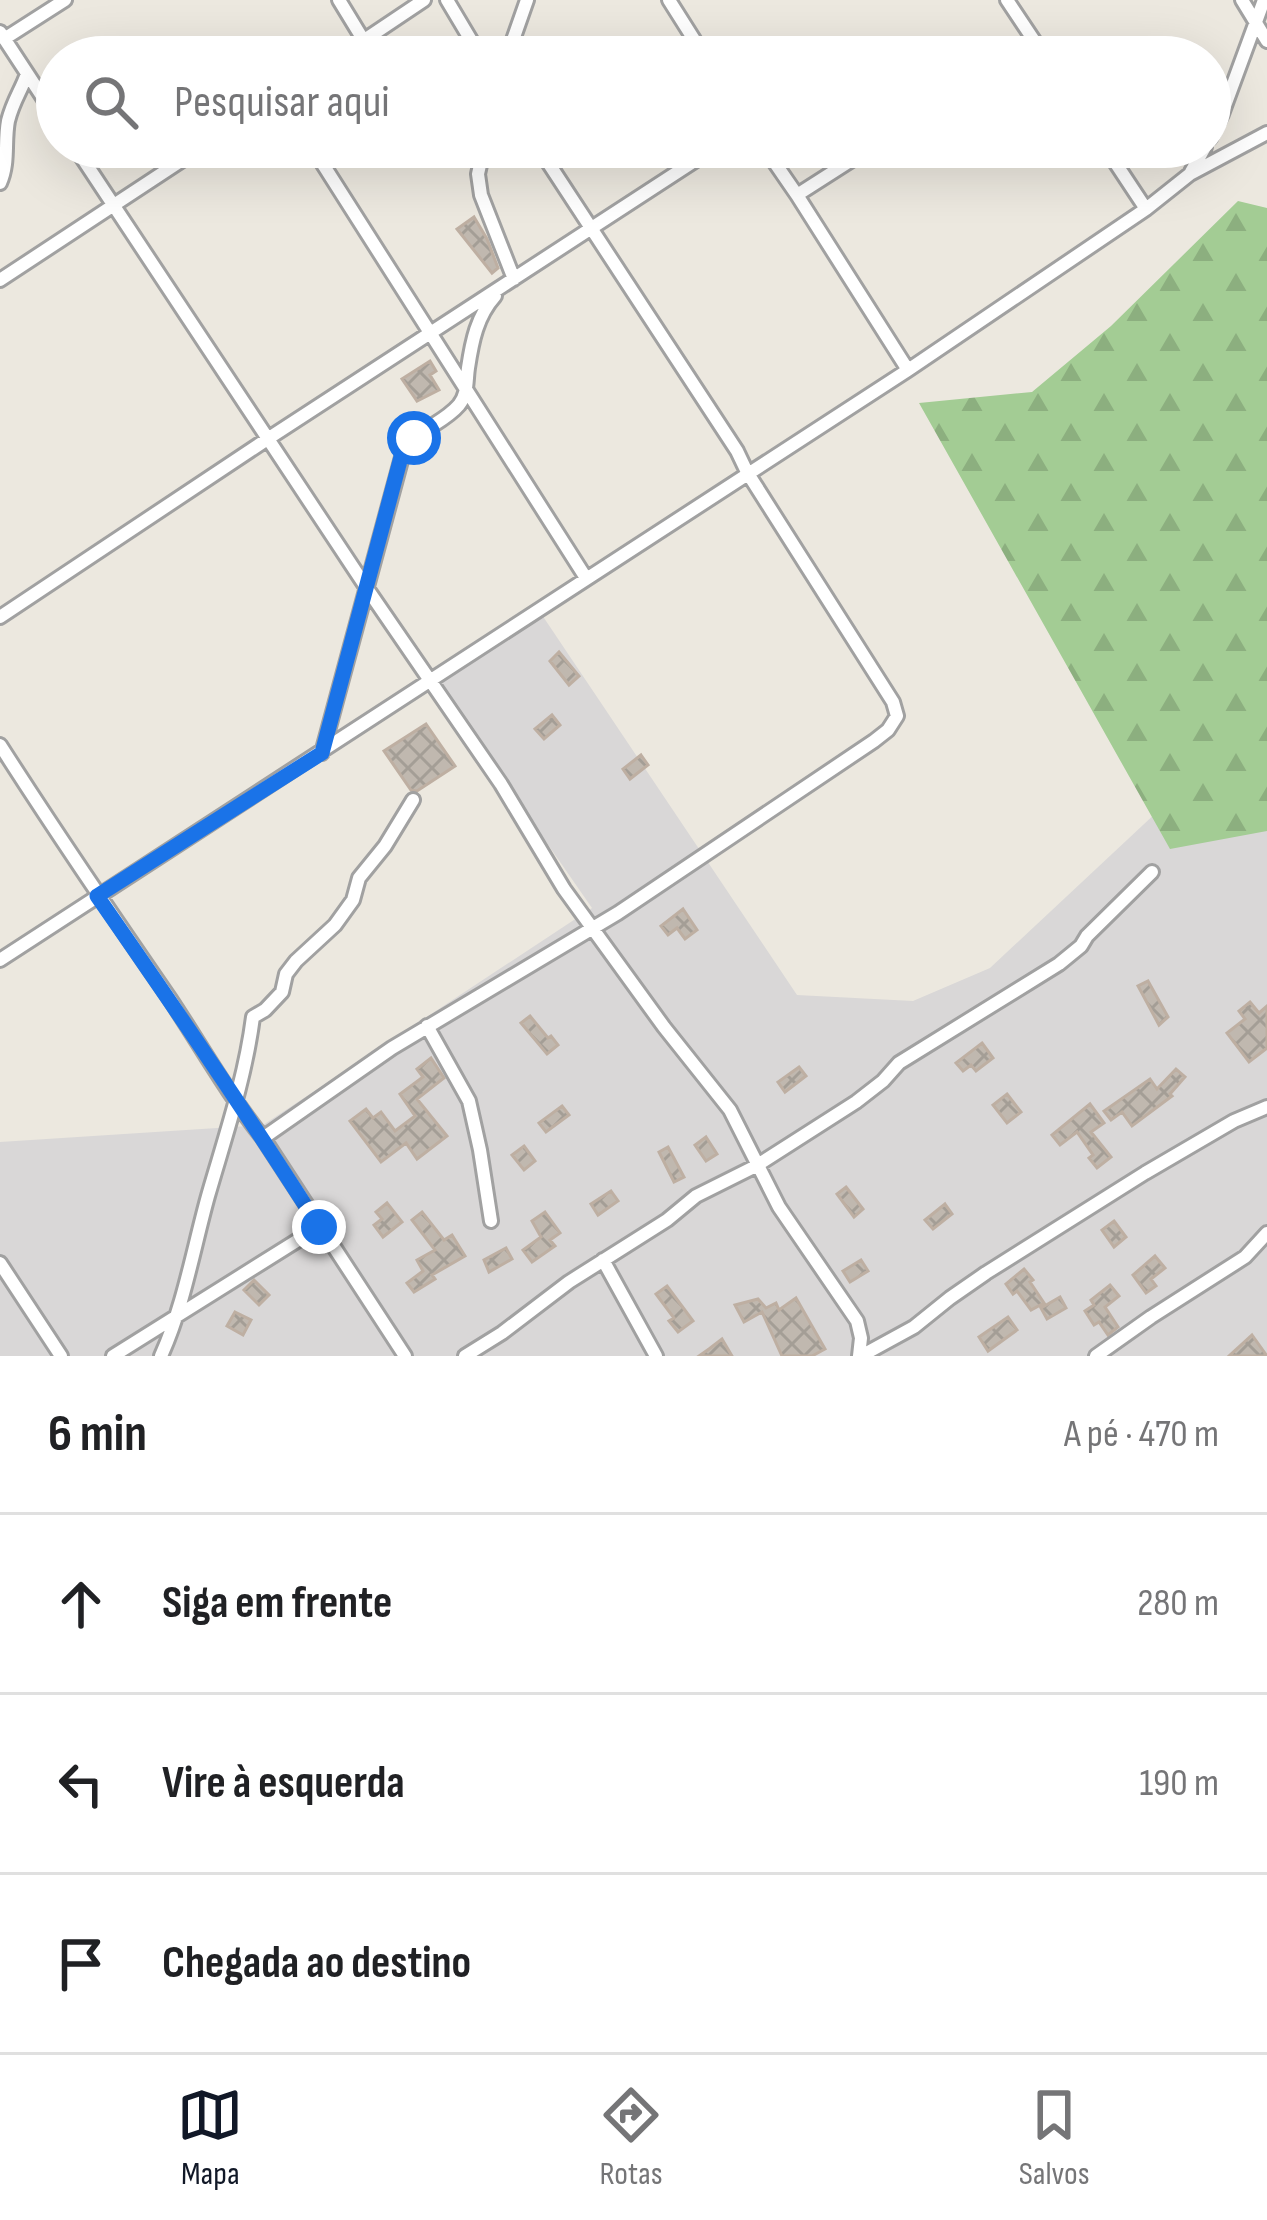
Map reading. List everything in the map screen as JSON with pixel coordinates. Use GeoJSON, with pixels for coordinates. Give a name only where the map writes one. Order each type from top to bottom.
{"type":"FeatureCollection","features":[{"type":"Feature","properties":{"kind":"street"},"geometry":{"type":"LineString","coordinates":[[36,88],[2,36],[65,0]]}},
{"type":"Feature","properties":{"kind":"street"},"geometry":{"type":"LineString","coordinates":[[339,0],[361,36]]}},
{"type":"Feature","properties":{"kind":"street"},"geometry":{"type":"LineString","coordinates":[[371,36],[424,0]]}},
{"type":"Feature","properties":{"kind":"street"},"geometry":{"type":"LineString","coordinates":[[447,0],[468,36]]}},
{"type":"Feature","properties":{"kind":"street"},"geometry":{"type":"LineString","coordinates":[[514,36],[526,0]]}},
{"type":"Feature","properties":{"kind":"street"},"geometry":{"type":"LineString","coordinates":[[669,0],[692,36]]}},
{"type":"Feature","properties":{"kind":"street"},"geometry":{"type":"LineString","coordinates":[[1007,0],[1031,36]]}},
{"type":"Feature","properties":{"kind":"street"},"geometry":{"type":"LineString","coordinates":[[1242,0],[1267,41]]}},
{"type":"Feature","properties":{"kind":"street"},"geometry":{"type":"LineString","coordinates":[[1231,91],[1264,0]]}},
{"type":"Feature","properties":{"kind":"street"},"geometry":{"type":"LineString","coordinates":[[0,183],[14,95],[27,74]]}},
{"type":"Feature","properties":{"kind":"street"},"geometry":{"type":"LineString","coordinates":[[1231,152],[1267,133]]}},
{"type":"Feature","properties":{"kind":"street"},"geometry":{"type":"LineString","coordinates":[[89,168],[501,784],[564,889],[730,1110],[778,1207],[856,1321],[860,1356],[914,1327],[986,1273],[1145,1173],[1234,1120],[1267,1107]]}},
{"type":"Feature","properties":{"kind":"street"},"geometry":{"type":"LineString","coordinates":[[0,280],[170,168]]}},
{"type":"Feature","properties":{"kind":"street"},"geometry":{"type":"LineString","coordinates":[[325,168],[586,578]]}},
{"type":"Feature","properties":{"kind":"street"},"geometry":{"type":"LineString","coordinates":[[479,168],[481,195],[509,282]]}},
{"type":"Feature","properties":{"kind":"street"},"geometry":{"type":"LineString","coordinates":[[262,1138],[427,1026],[618,913],[874,741],[897,716],[893,702],[737,451],[551,168]]}},
{"type":"Feature","properties":{"kind":"street"},"geometry":{"type":"LineString","coordinates":[[0,617],[683,168]]}},
{"type":"Feature","properties":{"kind":"street"},"geometry":{"type":"LineString","coordinates":[[778,168],[908,370]]}},
{"type":"Feature","properties":{"kind":"street"},"geometry":{"type":"LineString","coordinates":[[797,195],[839,168]]}},
{"type":"Feature","properties":{"kind":"street"},"geometry":{"type":"LineString","coordinates":[[1119,168],[1147,209]]}},
{"type":"Feature","properties":{"kind":"street"},"geometry":{"type":"LineString","coordinates":[[1190,174],[1193,168]]}},
{"type":"Feature","properties":{"kind":"street"},"geometry":{"type":"LineString","coordinates":[[0,960],[908,370],[1201,168]]}},
{"type":"Feature","properties":{"kind":"street"},"geometry":{"type":"LineString","coordinates":[[322,753],[406,445],[460,404],[476,326],[509,282]]}},
{"type":"Feature","properties":{"kind":"street"},"geometry":{"type":"LineString","coordinates":[[0,745],[405,1356]]}},
{"type":"Feature","properties":{"kind":"street"},"geometry":{"type":"LineString","coordinates":[[161,1356],[177,1318],[236,1104],[253,1018],[282,992],[286,974],[296,961],[335,925],[353,900],[358,878],[385,846],[413,800]]}},
{"type":"Feature","properties":{"kind":"street"},"geometry":{"type":"LineString","coordinates":[[465,1356],[667,1220],[695,1196],[756,1166],[856,1102],[899,1063],[1059,964],[1152,872]]}},
{"type":"Feature","properties":{"kind":"street"},"geometry":{"type":"LineString","coordinates":[[427,1026],[469,1101],[491,1221]]}},
{"type":"Feature","properties":{"kind":"street"},"geometry":{"type":"LineString","coordinates":[[113,1356],[319,1227]]}},
{"type":"Feature","properties":{"kind":"street"},"geometry":{"type":"LineString","coordinates":[[1096,1356],[1245,1257],[1267,1233]]}},
{"type":"Feature","properties":{"kind":"street"},"geometry":{"type":"LineString","coordinates":[[603,1260],[656,1356]]}},
{"type":"Feature","properties":{"kind":"street"},"geometry":{"type":"LineString","coordinates":[[0,1263],[61,1356]]}},
{"type":"Feature","properties":{"kind":"shaded area"},"geometry":{"type":"Polygon","coordinates":[[[542,615],[797,995],[913,1001],[990,968],[1220,753],[1267,663],[1267,1356],[0,1356],[0,1142],[263,1125],[592,908],[435,682],[542,615]]]}},
{"type":"Feature","properties":{"kind":"green space"},"geometry":{"type":"Polygon","coordinates":[[[1238,201],[1267,208],[1267,831],[1170,849],[919,403],[1032,392],[1111,326],[1238,201]]]}},
{"type":"Feature","properties":{"kind":"building"},"geometry":{"type":"Polygon","coordinates":[[[474,217],[498,268],[492,273],[457,229],[474,217]]]}},
{"type":"Feature","properties":{"kind":"building"},"geometry":{"type":"Polygon","coordinates":[[[430,361],[436,371],[430,375],[439,390],[417,401],[402,379],[430,361]]]}},
{"type":"Feature","properties":{"kind":"building"},"geometry":{"type":"Polygon","coordinates":[[[559,652],[579,676],[569,685],[550,661],[559,652]]]}},
{"type":"Feature","properties":{"kind":"building"},"geometry":{"type":"Polygon","coordinates":[[[552,715],[560,725],[544,739],[535,729],[552,715]]]}},
{"type":"Feature","properties":{"kind":"building"},"geometry":{"type":"Polygon","coordinates":[[[426,724],[455,766],[417,791],[411,790],[384,751],[426,724]]]}},
{"type":"Feature","properties":{"kind":"building"},"geometry":{"type":"Polygon","coordinates":[[[641,755],[648,765],[630,779],[623,769],[641,755]]]}},
{"type":"Feature","properties":{"kind":"building"},"geometry":{"type":"Polygon","coordinates":[[[683,909],[697,930],[685,939],[677,928],[668,935],[661,926],[683,909]]]}},
{"type":"Feature","properties":{"kind":"building"},"geometry":{"type":"Polygon","coordinates":[[[1148,981],[1168,1017],[1159,1025],[1138,986],[1148,981]]]}},
{"type":"Feature","properties":{"kind":"building"},"geometry":{"type":"Polygon","coordinates":[[[1250,1002],[1259,1013],[1267,1006],[1267,1048],[1249,1062],[1227,1033],[1245,1019],[1239,1011],[1250,1002]]]}},
{"type":"Feature","properties":{"kind":"building"},"geometry":{"type":"Polygon","coordinates":[[[530,1016],[558,1045],[547,1054],[521,1023],[530,1016]]]}},
{"type":"Feature","properties":{"kind":"building"},"geometry":{"type":"Polygon","coordinates":[[[982,1043],[993,1058],[976,1071],[971,1065],[963,1071],[956,1063],[982,1043]]]}},
{"type":"Feature","properties":{"kind":"building"},"geometry":{"type":"Polygon","coordinates":[[[431,1058],[444,1078],[417,1099],[447,1136],[417,1159],[406,1143],[381,1162],[350,1121],[366,1109],[373,1118],[381,1112],[395,1131],[415,1116],[400,1094],[423,1077],[417,1069],[431,1058]]]}},
{"type":"Feature","properties":{"kind":"building"},"geometry":{"type":"Polygon","coordinates":[[[799,1067],[806,1076],[785,1092],[778,1082],[799,1067]]]}},
{"type":"Feature","properties":{"kind":"building"},"geometry":{"type":"Polygon","coordinates":[[[1176,1069],[1185,1077],[1172,1096],[1132,1126],[1122,1112],[1111,1120],[1104,1111],[1150,1079],[1157,1089],[1176,1069]]]}},
{"type":"Feature","properties":{"kind":"building"},"geometry":{"type":"Polygon","coordinates":[[[1007,1094],[1021,1112],[1007,1123],[993,1105],[1007,1094]]]}},
{"type":"Feature","properties":{"kind":"building"},"geometry":{"type":"Polygon","coordinates":[[[1090,1104],[1104,1123],[1091,1132],[1111,1157],[1097,1168],[1077,1132],[1060,1145],[1052,1135],[1090,1104]]]}},
{"type":"Feature","properties":{"kind":"building"},"geometry":{"type":"Polygon","coordinates":[[[562,1106],[569,1115],[546,1132],[539,1123],[562,1106]]]}},
{"type":"Feature","properties":{"kind":"building"},"geometry":{"type":"Polygon","coordinates":[[[706,1137],[717,1154],[706,1161],[695,1145],[706,1137]]]}},
{"type":"Feature","properties":{"kind":"building"},"geometry":{"type":"Polygon","coordinates":[[[524,1146],[535,1161],[524,1170],[512,1155],[524,1146]]]}},
{"type":"Feature","properties":{"kind":"building"},"geometry":{"type":"Polygon","coordinates":[[[668,1147],[684,1177],[674,1182],[659,1152],[668,1147]]]}},
{"type":"Feature","properties":{"kind":"building"},"geometry":{"type":"Polygon","coordinates":[[[846,1187],[863,1209],[854,1217],[837,1194],[846,1187]]]}},
{"type":"Feature","properties":{"kind":"building"},"geometry":{"type":"Polygon","coordinates":[[[611,1191],[618,1201],[598,1215],[591,1204],[611,1191]]]}},
{"type":"Feature","properties":{"kind":"building"},"geometry":{"type":"Polygon","coordinates":[[[387,1203],[402,1222],[383,1237],[374,1225],[382,1219],[376,1212],[387,1203]]]}},
{"type":"Feature","properties":{"kind":"building"},"geometry":{"type":"Polygon","coordinates":[[[945,1204],[952,1214],[933,1229],[925,1220],[945,1204]]]}},
{"type":"Feature","properties":{"kind":"building"},"geometry":{"type":"Polygon","coordinates":[[[422,1212],[444,1240],[452,1235],[465,1256],[414,1292],[407,1283],[423,1271],[417,1260],[435,1250],[412,1220],[422,1212]]]}},
{"type":"Feature","properties":{"kind":"building"},"geometry":{"type":"Polygon","coordinates":[[[545,1212],[560,1233],[550,1240],[555,1246],[532,1262],[523,1250],[541,1237],[532,1221],[545,1212]]]}},
{"type":"Feature","properties":{"kind":"building"},"geometry":{"type":"Polygon","coordinates":[[[1114,1221],[1126,1237],[1114,1247],[1102,1230],[1114,1221]]]}},
{"type":"Feature","properties":{"kind":"building"},"geometry":{"type":"Polygon","coordinates":[[[506,1248],[512,1259],[489,1272],[484,1260],[506,1248]]]}},
{"type":"Feature","properties":{"kind":"building"},"geometry":{"type":"Polygon","coordinates":[[[1155,1256],[1165,1268],[1151,1279],[1156,1286],[1146,1293],[1133,1275],[1155,1256]]]}},
{"type":"Feature","properties":{"kind":"building"},"geometry":{"type":"Polygon","coordinates":[[[861,1260],[868,1271],[850,1282],[843,1271],[861,1260]]]}},
{"type":"Feature","properties":{"kind":"building"},"geometry":{"type":"Polygon","coordinates":[[[1024,1269],[1044,1303],[1031,1310],[1006,1284],[1024,1269]]]}},
{"type":"Feature","properties":{"kind":"building"},"geometry":{"type":"Polygon","coordinates":[[[254,1280],[269,1295],[259,1305],[244,1290],[254,1280]]]}},
{"type":"Feature","properties":{"kind":"building"},"geometry":{"type":"Polygon","coordinates":[[[1110,1285],[1119,1296],[1105,1307],[1118,1327],[1108,1335],[1085,1311],[1110,1285]]]}},
{"type":"Feature","properties":{"kind":"building"},"geometry":{"type":"Polygon","coordinates":[[[667,1286],[693,1321],[678,1332],[656,1294],[667,1286]]]}},
{"type":"Feature","properties":{"kind":"building"},"geometry":{"type":"Polygon","coordinates":[[[1060,1297],[1066,1308],[1047,1319],[1041,1308],[1060,1297]]]}},
{"type":"Feature","properties":{"kind":"building"},"geometry":{"type":"Polygon","coordinates":[[[796,1298],[825,1349],[812,1356],[782,1356],[762,1312],[744,1322],[735,1305],[758,1299],[766,1308],[776,1303],[779,1310],[796,1298]]]}},
{"type":"Feature","properties":{"kind":"building"},"geometry":{"type":"Polygon","coordinates":[[[235,1312],[251,1320],[243,1335],[227,1326],[235,1312]]]}},
{"type":"Feature","properties":{"kind":"building"},"geometry":{"type":"Polygon","coordinates":[[[1008,1317],[1017,1330],[988,1351],[979,1337],[1008,1317]]]}},
{"type":"Feature","properties":{"kind":"building"},"geometry":{"type":"Polygon","coordinates":[[[1252,1335],[1267,1356],[1229,1356],[1252,1335]]]}},
{"type":"Feature","properties":{"kind":"building"},"geometry":{"type":"Polygon","coordinates":[[[722,1339],[732,1356],[699,1356],[709,1349],[722,1339]]]}},
{"type":"Feature","properties":{"kind":"route"},"geometry":{"type":"LineString","coordinates":[[319,1227],[97,896],[322,753],[401,457],[414,438]]}}]}
